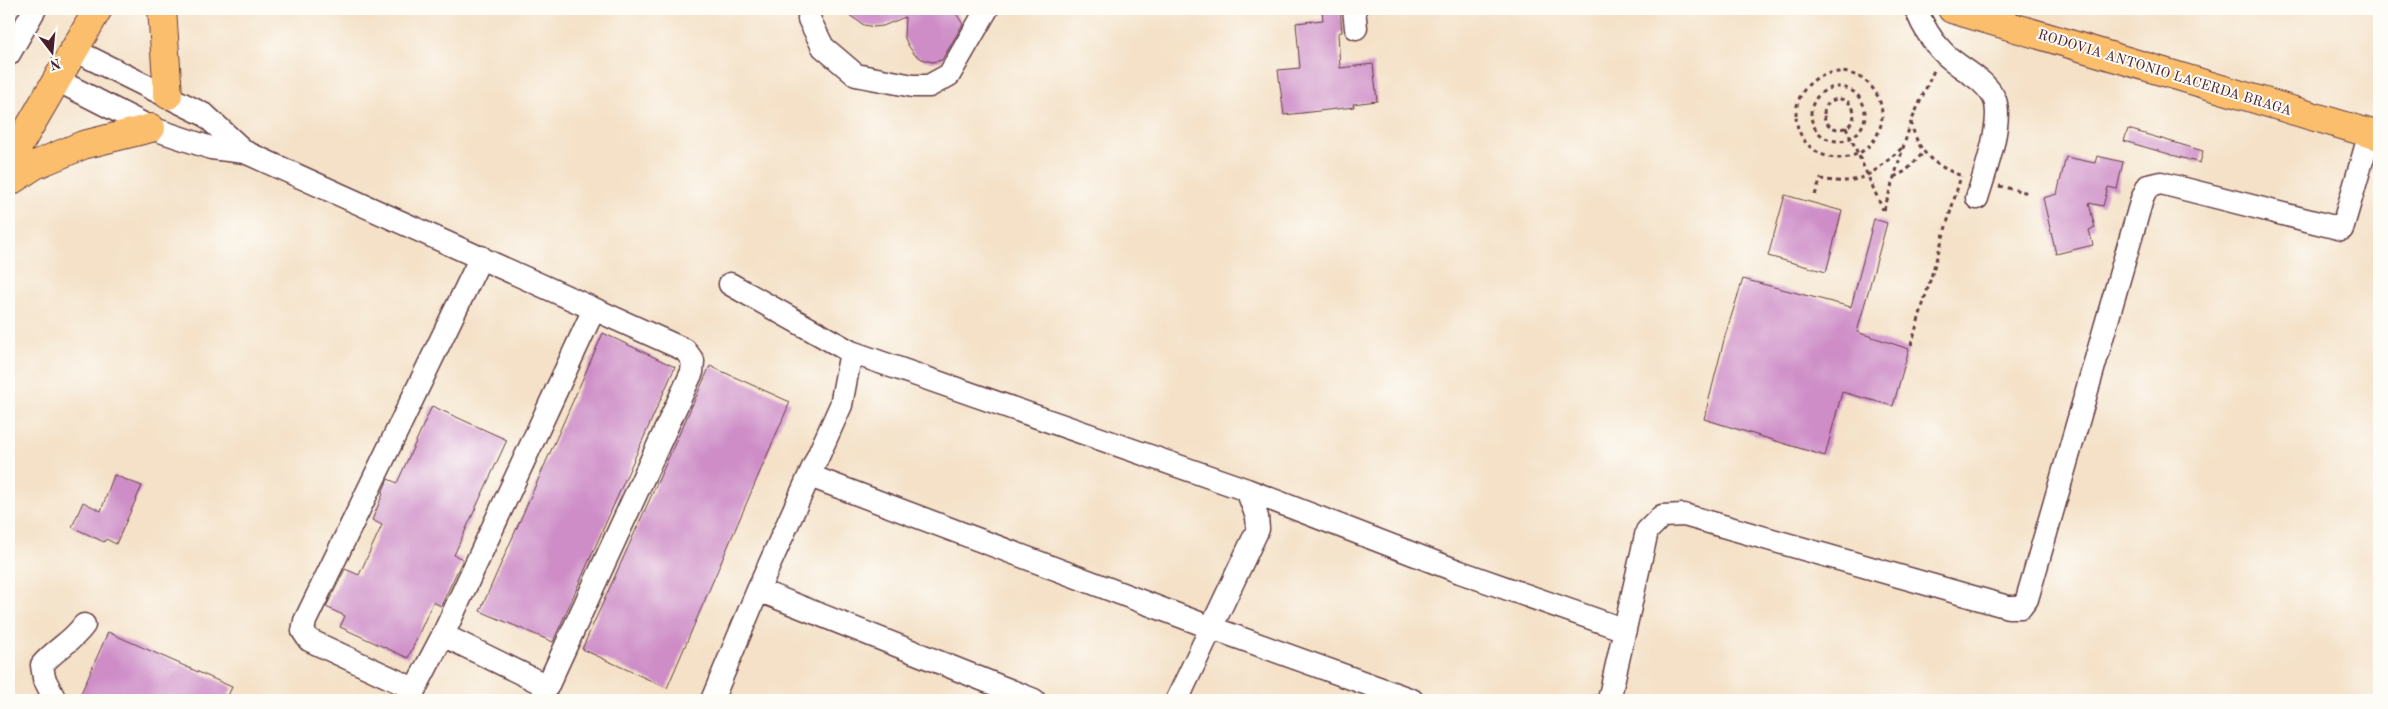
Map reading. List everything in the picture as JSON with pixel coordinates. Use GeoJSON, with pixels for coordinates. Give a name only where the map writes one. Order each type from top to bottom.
{"type":"FeatureCollection","features":[{"type":"Feature","properties":{"kind":"main road"},"geometry":{"type":"LineString","coordinates":[[9,162],[98,9]]}},
{"type":"Feature","properties":{"kind":"main road"},"geometry":{"type":"LineString","coordinates":[[162,9],[168,95]]}},
{"type":"Feature","properties":{"kind":"main road","name":"RODOVIA ANTONIO LACERDA BRAGA"},"geometry":{"type":"LineString","coordinates":[[1952,9],[2375,135]]}},
{"type":"Feature","properties":{"kind":"main road"},"geometry":{"type":"LineString","coordinates":[[9,182],[35,165],[83,145],[151,128]]}},
{"type":"Feature","properties":{"kind":"street"},"geometry":{"type":"LineString","coordinates":[[9,54],[35,9]]}},
{"type":"Feature","properties":{"kind":"street"},"geometry":{"type":"LineString","coordinates":[[810,9],[809,19],[823,47],[856,74],[913,86],[929,86],[948,75],[987,9]]}},
{"type":"Feature","properties":{"kind":"street"},"geometry":{"type":"LineString","coordinates":[[1916,9],[1924,28],[1942,52],[1986,86],[1995,102],[1996,128],[1973,185]]}},
{"type":"Feature","properties":{"kind":"street"},"geometry":{"type":"LineString","coordinates":[[74,50],[205,115],[245,152]]}},
{"type":"Feature","properties":{"kind":"street"},"geometry":{"type":"LineString","coordinates":[[57,80],[151,128],[210,148],[245,152],[685,350],[693,361],[692,372],[544,693],[443,635]]}},
{"type":"Feature","properties":{"kind":"street"},"geometry":{"type":"LineString","coordinates":[[151,128],[164,114],[168,95]]}},
{"type":"Feature","properties":{"kind":"street"},"geometry":{"type":"LineString","coordinates":[[1609,700],[1647,531],[1662,516],[1684,515],[2008,607],[2021,607],[2027,600],[2142,199],[2148,186],[2161,183],[2342,229],[2375,135]]}},
{"type":"Feature","properties":{"kind":"street"},"geometry":{"type":"LineString","coordinates":[[481,257],[305,621],[303,631],[309,640],[412,694],[443,635],[594,309]]}},
{"type":"Feature","properties":{"kind":"street"},"geometry":{"type":"LineString","coordinates":[[730,284],[851,352],[1247,490],[1460,572],[1625,630]]}},
{"type":"Feature","properties":{"kind":"street"},"geometry":{"type":"LineString","coordinates":[[712,700],[758,590],[841,405],[851,352]]}},
{"type":"Feature","properties":{"kind":"street"},"geometry":{"type":"LineString","coordinates":[[810,476],[1212,628],[1412,700]]}},
{"type":"Feature","properties":{"kind":"street"},"geometry":{"type":"LineString","coordinates":[[1177,700],[1258,529],[1257,517],[1247,490]]}},
{"type":"Feature","properties":{"kind":"street"},"geometry":{"type":"LineString","coordinates":[[758,590],[1034,700]]}},
{"type":"Feature","properties":{"kind":"street"},"geometry":{"type":"LineString","coordinates":[[55,700],[44,678],[42,665],[74,638],[84,625]]}},
{"type":"Feature","properties":{"kind":"path"},"geometry":{"type":"LineString","coordinates":[[1846,127],[1884,210],[1911,122],[1942,52]]}},
{"type":"Feature","properties":{"kind":"path"},"geometry":{"type":"LineString","coordinates":[[1831,72],[1844,72],[1858,76],[1869,84],[1877,94],[1882,108],[1882,121],[1877,134],[1869,145],[1858,153],[1844,157],[1829,156],[1816,151],[1801,134],[1796,113],[1799,99],[1806,87],[1818,77],[1831,72]]}},
{"type":"Feature","properties":{"kind":"path"},"geometry":{"type":"LineString","coordinates":[[1845,88],[1861,98],[1865,106],[1864,125],[1851,139],[1834,142],[1819,134],[1814,127],[1811,110],[1814,102],[1826,90],[1845,88]]}},
{"type":"Feature","properties":{"kind":"path"},"geometry":{"type":"LineString","coordinates":[[1844,100],[1851,106],[1854,115],[1850,124],[1846,127],[1836,129],[1825,120],[1824,110],[1830,102],[1844,100]]}},
{"type":"Feature","properties":{"kind":"path"},"geometry":{"type":"LineString","coordinates":[[1911,122],[1915,138],[1934,163],[1973,185],[2029,193]]}},
{"type":"Feature","properties":{"kind":"path"},"geometry":{"type":"LineString","coordinates":[[1815,195],[1821,179],[1846,182],[1860,180],[1868,176],[1903,146]]}},
{"type":"Feature","properties":{"kind":"path"},"geometry":{"type":"LineString","coordinates":[[1894,176],[1906,171],[1924,152]]}},
{"type":"Feature","properties":{"kind":"path"},"geometry":{"type":"LineString","coordinates":[[1911,345],[1973,185]]}},
{"type":"Feature","properties":{"kind":"building"},"geometry":{"type":"Polygon","coordinates":[[[840,9],[953,9],[963,24],[942,60],[932,62],[914,54],[908,45],[904,36],[905,17],[883,26],[874,27],[864,25],[840,9]]]}},
{"type":"Feature","properties":{"kind":"building"},"geometry":{"type":"Polygon","coordinates":[[[1340,9],[1342,32],[1338,33],[1340,68],[1373,64],[1377,101],[1353,104],[1354,107],[1284,115],[1278,70],[1300,68],[1296,23],[1323,20],[1322,10],[1340,9]]]}},
{"type":"Feature","properties":{"kind":"building"},"geometry":{"type":"Polygon","coordinates":[[[2128,129],[2203,151],[2200,163],[2124,141],[2128,129]]]}},
{"type":"Feature","properties":{"kind":"building"},"geometry":{"type":"Polygon","coordinates":[[[2097,156],[2123,162],[2117,189],[2108,187],[2103,206],[2089,203],[2095,228],[2089,230],[2093,245],[2056,254],[2043,198],[2057,194],[2066,157],[2095,163],[2097,156]]]}},
{"type":"Feature","properties":{"kind":"building"},"geometry":{"type":"Polygon","coordinates":[[[1785,195],[1842,211],[1826,272],[1768,256],[1785,195]]]}},
{"type":"Feature","properties":{"kind":"building"},"geometry":{"type":"Polygon","coordinates":[[[1874,219],[1887,223],[1857,332],[1909,349],[1893,406],[1842,392],[1825,456],[1704,419],[1725,336],[1743,279],[1851,307],[1874,219]]]}},
{"type":"Feature","properties":{"kind":"building"},"geometry":{"type":"Polygon","coordinates":[[[603,333],[675,367],[553,642],[480,611],[603,333]]]}},
{"type":"Feature","properties":{"kind":"building"},"geometry":{"type":"Polygon","coordinates":[[[710,366],[790,402],[667,688],[582,649],[710,366]]]}},
{"type":"Feature","properties":{"kind":"building"},"geometry":{"type":"Polygon","coordinates":[[[432,406],[507,440],[454,555],[463,559],[441,606],[433,602],[408,658],[340,627],[345,616],[326,607],[345,569],[359,575],[382,525],[372,520],[388,479],[397,483],[432,406]]]}},
{"type":"Feature","properties":{"kind":"building"},"geometry":{"type":"Polygon","coordinates":[[[114,475],[142,486],[116,544],[106,539],[104,542],[72,527],[83,502],[101,511],[114,475]]]}},
{"type":"Feature","properties":{"kind":"building"},"geometry":{"type":"Polygon","coordinates":[[[108,632],[232,687],[226,700],[78,700],[108,632]]]}}]}
